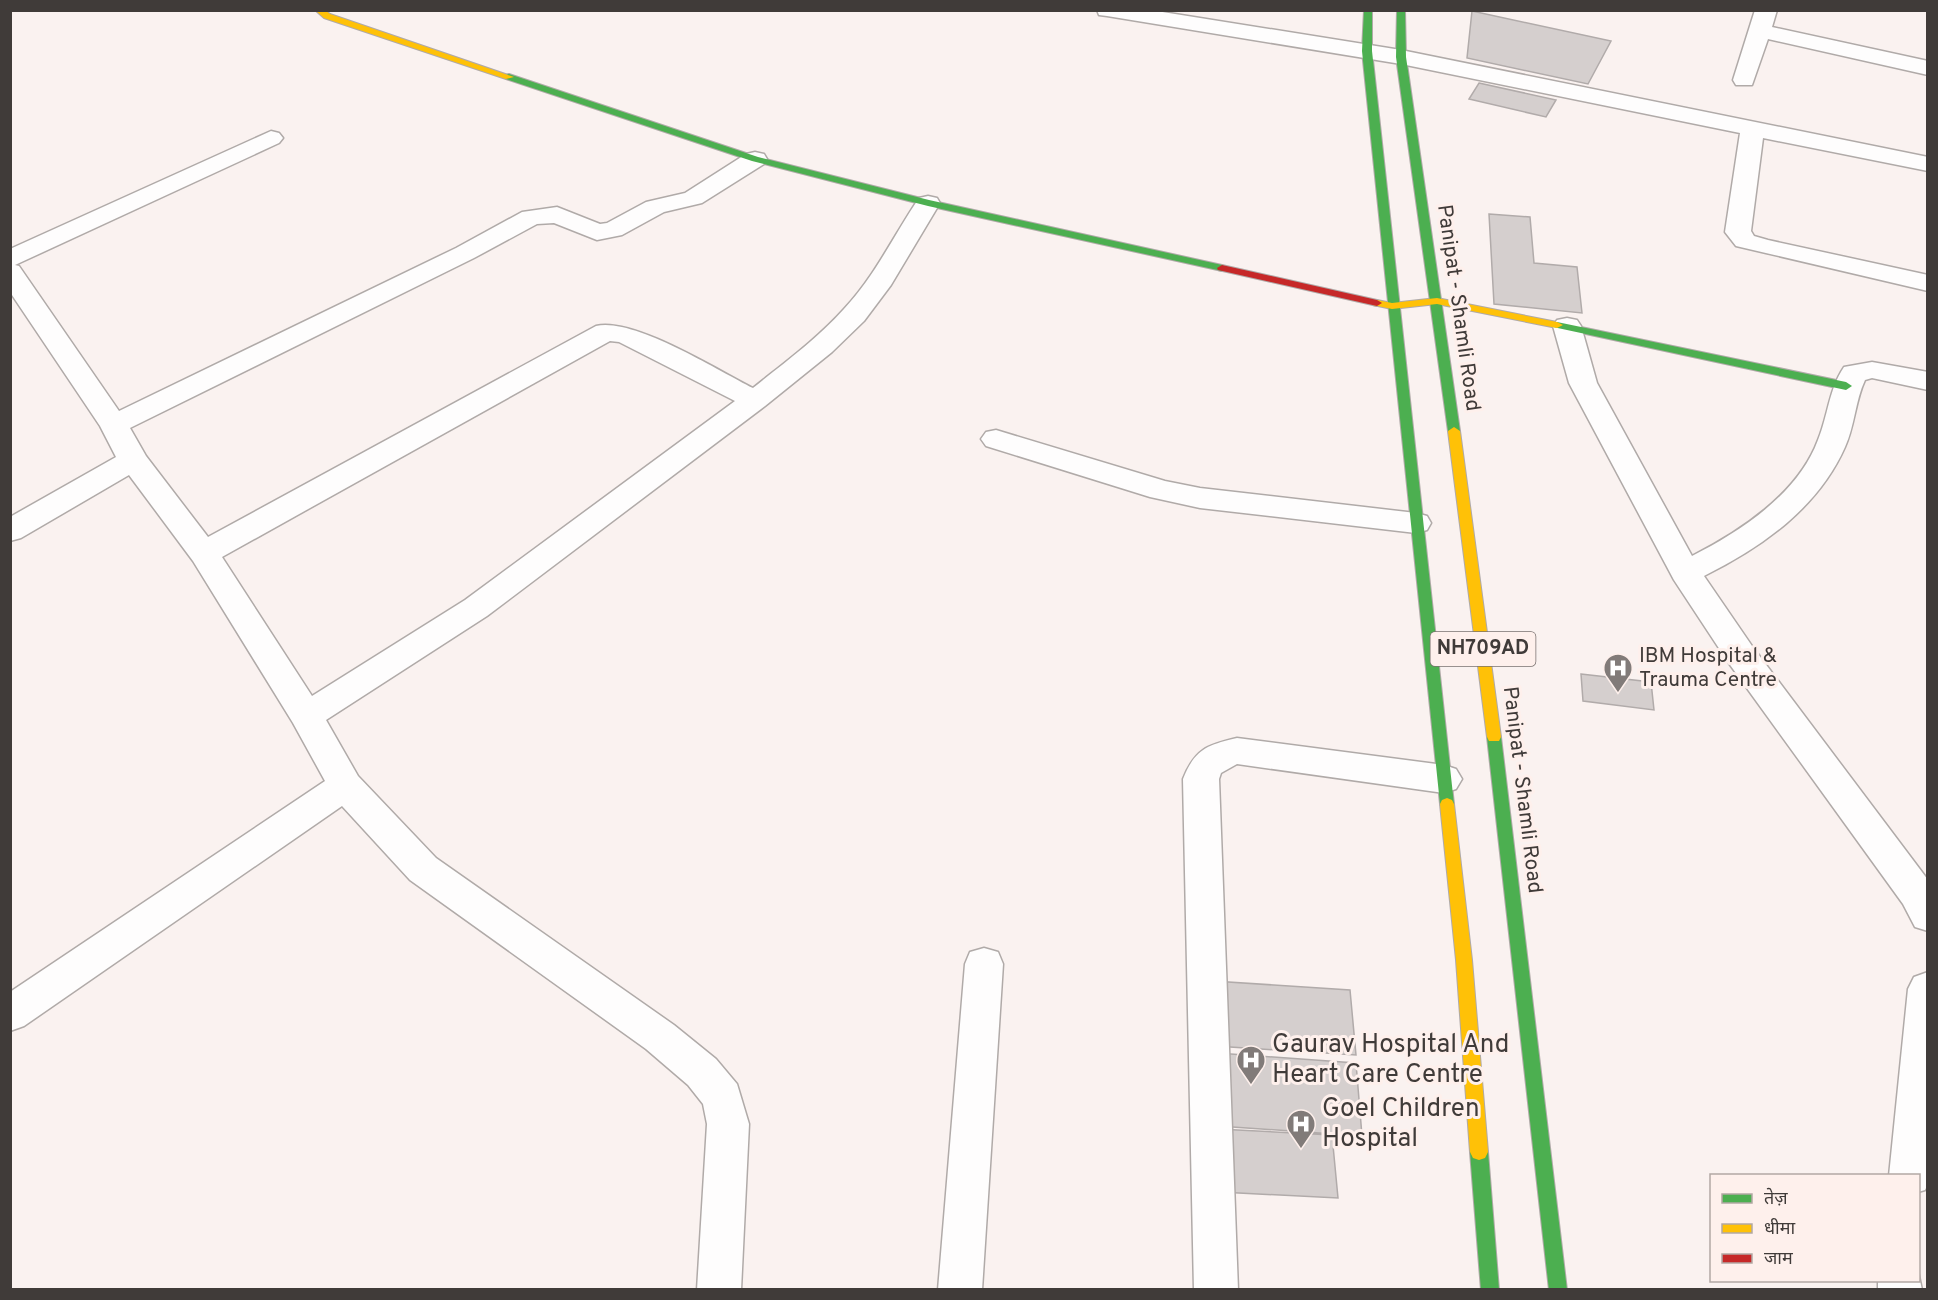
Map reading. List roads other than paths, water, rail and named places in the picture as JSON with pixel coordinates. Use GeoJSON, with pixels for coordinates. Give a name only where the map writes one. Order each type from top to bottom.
{"type":"FeatureCollection","features":[{"type":"Feature","properties":{"kind":"main road"},"geometry":{"type":"LineString","coordinates":[[319,10],[327,16],[755,159],[928,203],[1392,306],[1437,301],[1567,326],[1846,386]]}},
{"type":"Feature","properties":{"kind":"main road","name":"NH709AD"},"geometry":{"type":"LineString","coordinates":[[1368,10],[1366,51],[1464,960],[1490,1290]]}},
{"type":"Feature","properties":{"kind":"main road","name":"Panipat - Shamli Road"},"geometry":{"type":"LineString","coordinates":[[1401,10],[1401,57],[1437,301],[1524,972],[1558,1290]]}},
{"type":"Feature","properties":{"kind":"street"},"geometry":{"type":"LineString","coordinates":[[1107,10],[1401,57],[1928,164]]}},
{"type":"Feature","properties":{"kind":"street"},"geometry":{"type":"LineString","coordinates":[[1743,80],[1764,21],[1928,68]]}},
{"type":"Feature","properties":{"kind":"street"},"geometry":{"type":"LineString","coordinates":[[1753,128],[1738,232],[1742,238],[1762,246],[1928,283]]}},
{"type":"Feature","properties":{"kind":"street"},"geometry":{"type":"LineString","coordinates":[[10,259],[271,138]]}},
{"type":"Feature","properties":{"kind":"street"},"geometry":{"type":"LineString","coordinates":[[114,425],[465,253],[531,218],[557,215],[597,232],[613,230],[655,207],[693,198],[755,159]]}},
{"type":"Feature","properties":{"kind":"street"},"geometry":{"type":"LineString","coordinates":[[308,716],[476,608],[755,400],[822,346],[854,315],[882,279],[928,203]]}},
{"type":"Feature","properties":{"kind":"street"},"geometry":{"type":"LineString","coordinates":[[10,272],[114,425],[133,460],[204,553],[308,716],[345,786],[423,869],[660,1036],[702,1072],[722,1097],[728,1124],[728,1155],[719,1290]]}},
{"type":"Feature","properties":{"kind":"street"},"geometry":{"type":"LineString","coordinates":[[1567,326],[1583,384],[1685,572],[1740,654],[1916,893],[1928,916]]}},
{"type":"Feature","properties":{"kind":"street"},"geometry":{"type":"LineString","coordinates":[[204,553],[606,332],[626,335],[755,400]]}},
{"type":"Feature","properties":{"kind":"street"},"geometry":{"type":"LineString","coordinates":[[1685,572],[1732,550],[1767,525],[1807,485],[1831,446],[1846,386],[1854,373],[1860,370],[1892,373],[1928,381]]}},
{"type":"Feature","properties":{"kind":"street"},"geometry":{"type":"LineString","coordinates":[[996,439],[1130,483],[1200,498],[1416,523]]}},
{"type":"Feature","properties":{"kind":"street"},"geometry":{"type":"LineString","coordinates":[[10,531],[133,460]]}},
{"type":"Feature","properties":{"kind":"street"},"geometry":{"type":"LineString","coordinates":[[1216,1290],[1201,779],[1206,764],[1218,755],[1237,751],[1444,779]]}},
{"type":"Feature","properties":{"kind":"street"},"geometry":{"type":"LineString","coordinates":[[10,1014],[345,786]]}},
{"type":"Feature","properties":{"kind":"street"},"geometry":{"type":"LineString","coordinates":[[960,1290],[984,964]]}},
{"type":"Feature","properties":{"kind":"street"},"geometry":{"type":"LineString","coordinates":[[1910,1174],[1928,988]]}},
{"type":"Feature","properties":{"kind":"place","name":"IBM Hospital & Trauma Centre"},"geometry":{"type":"Point","coordinates":[1618,694]}},
{"type":"Feature","properties":{"kind":"place","name":"Gaurav Hospital And Heart Care Centre"},"geometry":{"type":"Point","coordinates":[1251,1086]}},
{"type":"Feature","properties":{"kind":"place","name":"Goel Children Hospital"},"geometry":{"type":"Point","coordinates":[1301,1150]}}]}
